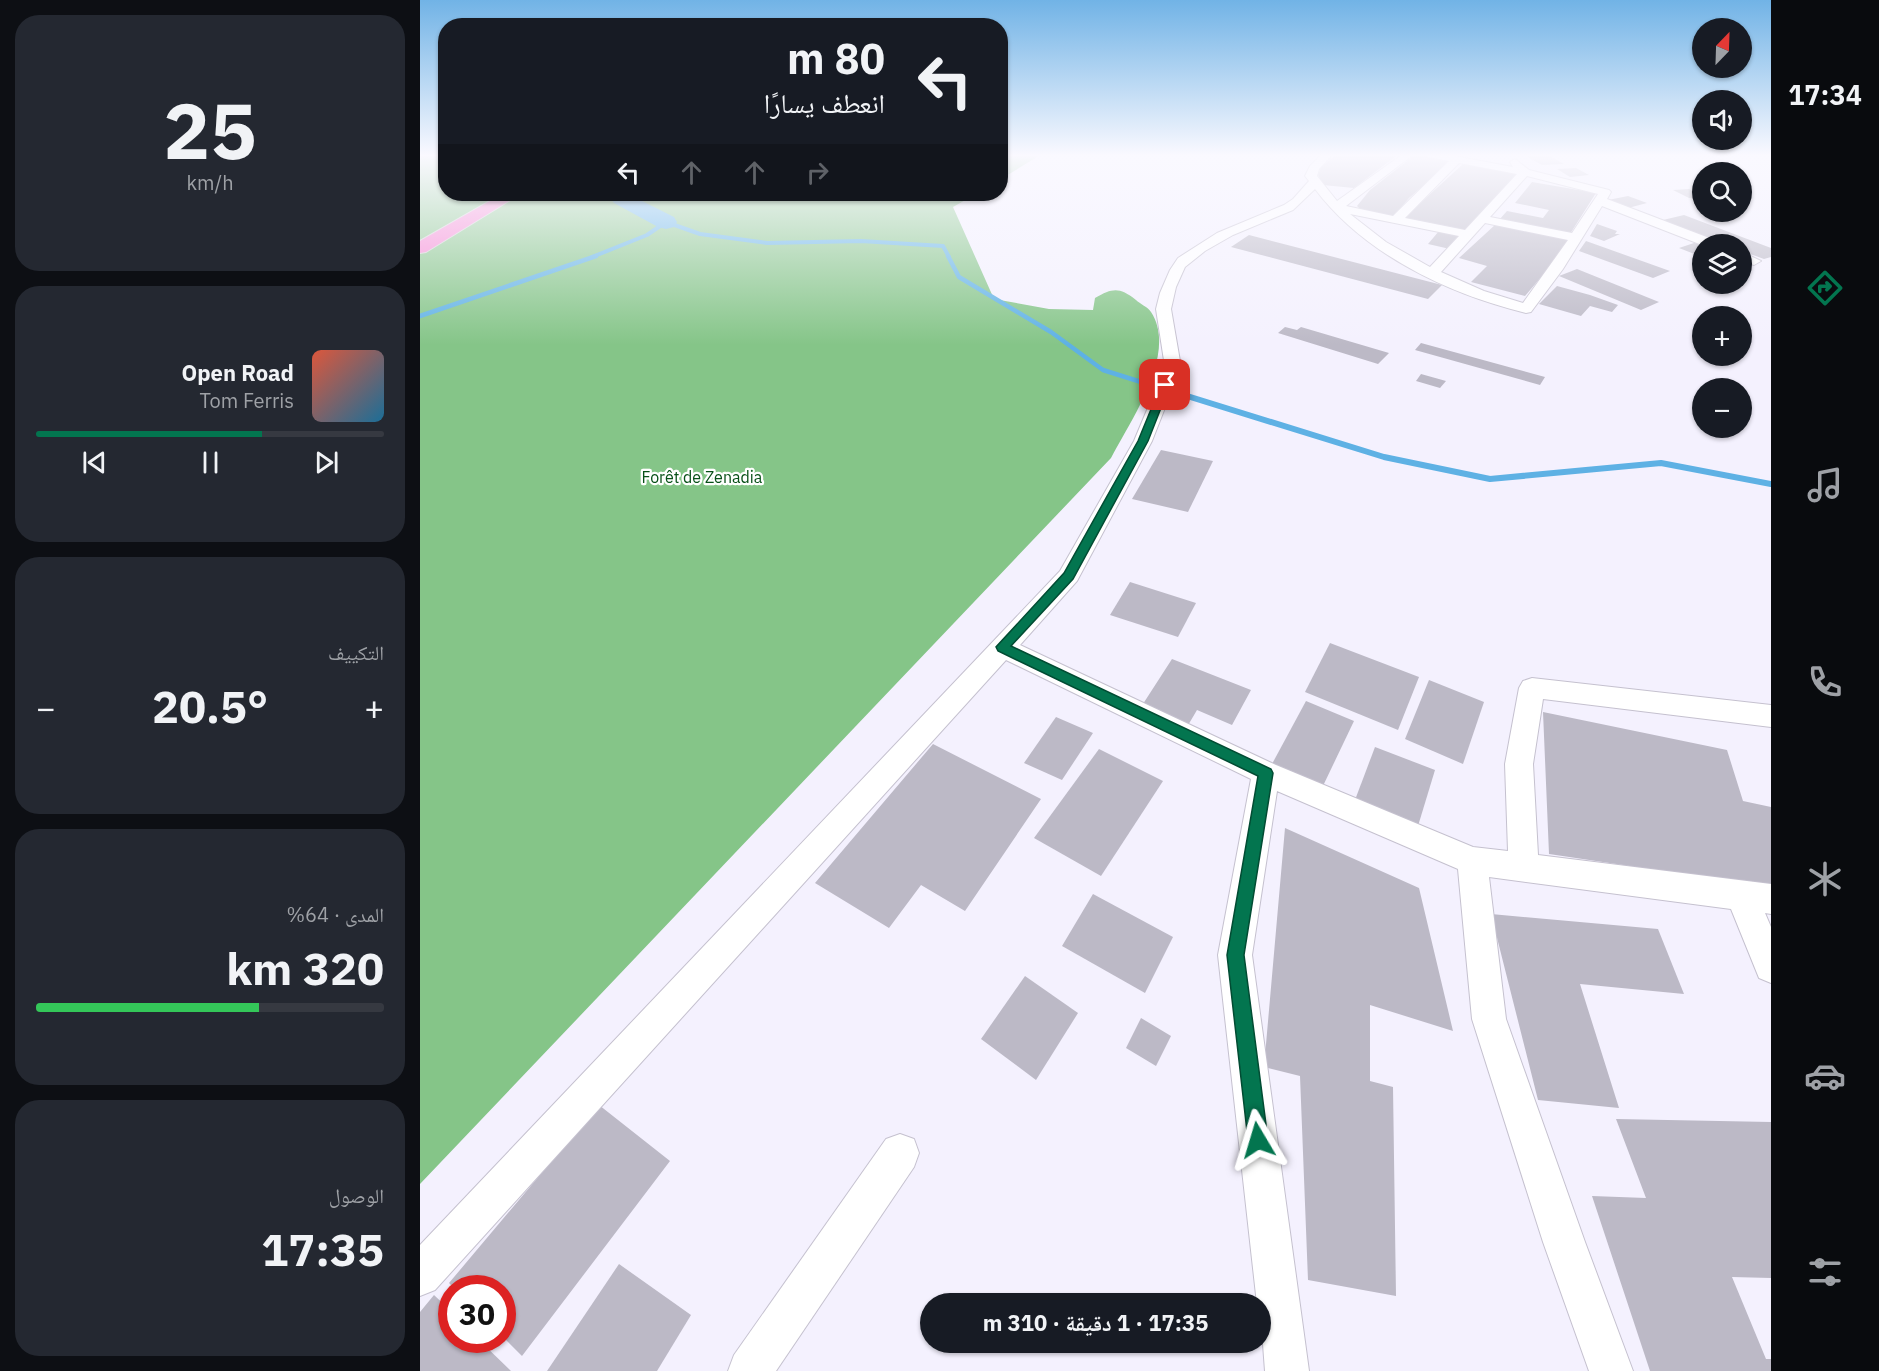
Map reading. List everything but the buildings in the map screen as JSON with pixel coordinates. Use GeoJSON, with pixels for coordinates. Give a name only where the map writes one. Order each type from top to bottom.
{"type":"FeatureCollection","features":[{"type":"Feature","properties":{"kind":"highway"},"geometry":{"type":"LineString","coordinates":[[420,237],[453,218]]}},
{"type":"Feature","properties":{"kind":"highway"},"geometry":{"type":"LineString","coordinates":[[420,248],[471,218]]}},
{"type":"Feature","properties":{"kind":"street"},"geometry":{"type":"LineString","coordinates":[[420,1275],[1069,576],[1143,441],[1173,367],[1163,305],[1175,271],[1183,261],[1234,229],[1264,218]]}},
{"type":"Feature","properties":{"kind":"street"},"geometry":{"type":"LineString","coordinates":[[1346,218],[1401,258],[1491,299],[1526,309],[1589,218]]}},
{"type":"Feature","properties":{"kind":"street"},"geometry":{"type":"LineString","coordinates":[[1386,218],[1468,234]]}},
{"type":"Feature","properties":{"kind":"street"},"geometry":{"type":"LineString","coordinates":[[1645,218],[1692,236]]}},
{"type":"Feature","properties":{"kind":"street"},"geometry":{"type":"LineString","coordinates":[[1433,272],[1482,219],[1577,238]]}},
{"type":"Feature","properties":{"kind":"street"},"geometry":{"type":"LineString","coordinates":[[1002,647],[1266,773],[1472,861],[1756,897],[1771,966]]}},
{"type":"Feature","properties":{"kind":"street"},"geometry":{"type":"LineString","coordinates":[[1524,869],[1519,764],[1532,688],[1771,716]]}},
{"type":"Feature","properties":{"kind":"street"},"geometry":{"type":"LineString","coordinates":[[1266,773],[1235,955],[1287,1371]]}},
{"type":"Feature","properties":{"kind":"street"},"geometry":{"type":"LineString","coordinates":[[1472,861],[1489,1019],[1564,1242],[1611,1371]]}},
{"type":"Feature","properties":{"kind":"street"},"geometry":{"type":"LineString","coordinates":[[750,1371],[900,1153]]}},
{"type":"Feature","properties":{"kind":"green space","name":"Forêt de Zenadia"},"geometry":{"type":"Polygon","coordinates":[[[420,218],[958,218],[994,299],[1049,309],[1093,310],[1095,298],[1116,290],[1130,296],[1148,309],[1158,328],[1159,347],[1155,366],[1140,406],[1111,458],[420,1184],[420,218]]]}},
{"type":"Feature","properties":{"kind":"waterway"},"geometry":{"type":"LineString","coordinates":[[658,218],[666,222]]}},
{"type":"Feature","properties":{"kind":"waterway"},"geometry":{"type":"LineString","coordinates":[[592,257],[647,235],[666,222],[700,234],[767,243],[861,241],[943,246],[949,257]]}},
{"type":"Feature","properties":{"kind":"waterway"},"geometry":{"type":"LineString","coordinates":[[420,316],[596,256]]}},
{"type":"Feature","properties":{"kind":"waterway"},"geometry":{"type":"LineString","coordinates":[[948,256],[959,277],[1051,332],[1103,370],[1160,388]]}},
{"type":"Feature","properties":{"kind":"waterway"},"geometry":{"type":"LineString","coordinates":[[1155,386],[1384,457],[1490,479],[1661,463],[1771,484]]}},
{"type":"Feature","properties":{"kind":"route"},"geometry":{"type":"LineString","coordinates":[[1165,385],[1143,441],[1069,576],[1002,647],[1266,773],[1235,955],[1258,1140]]}}]}
